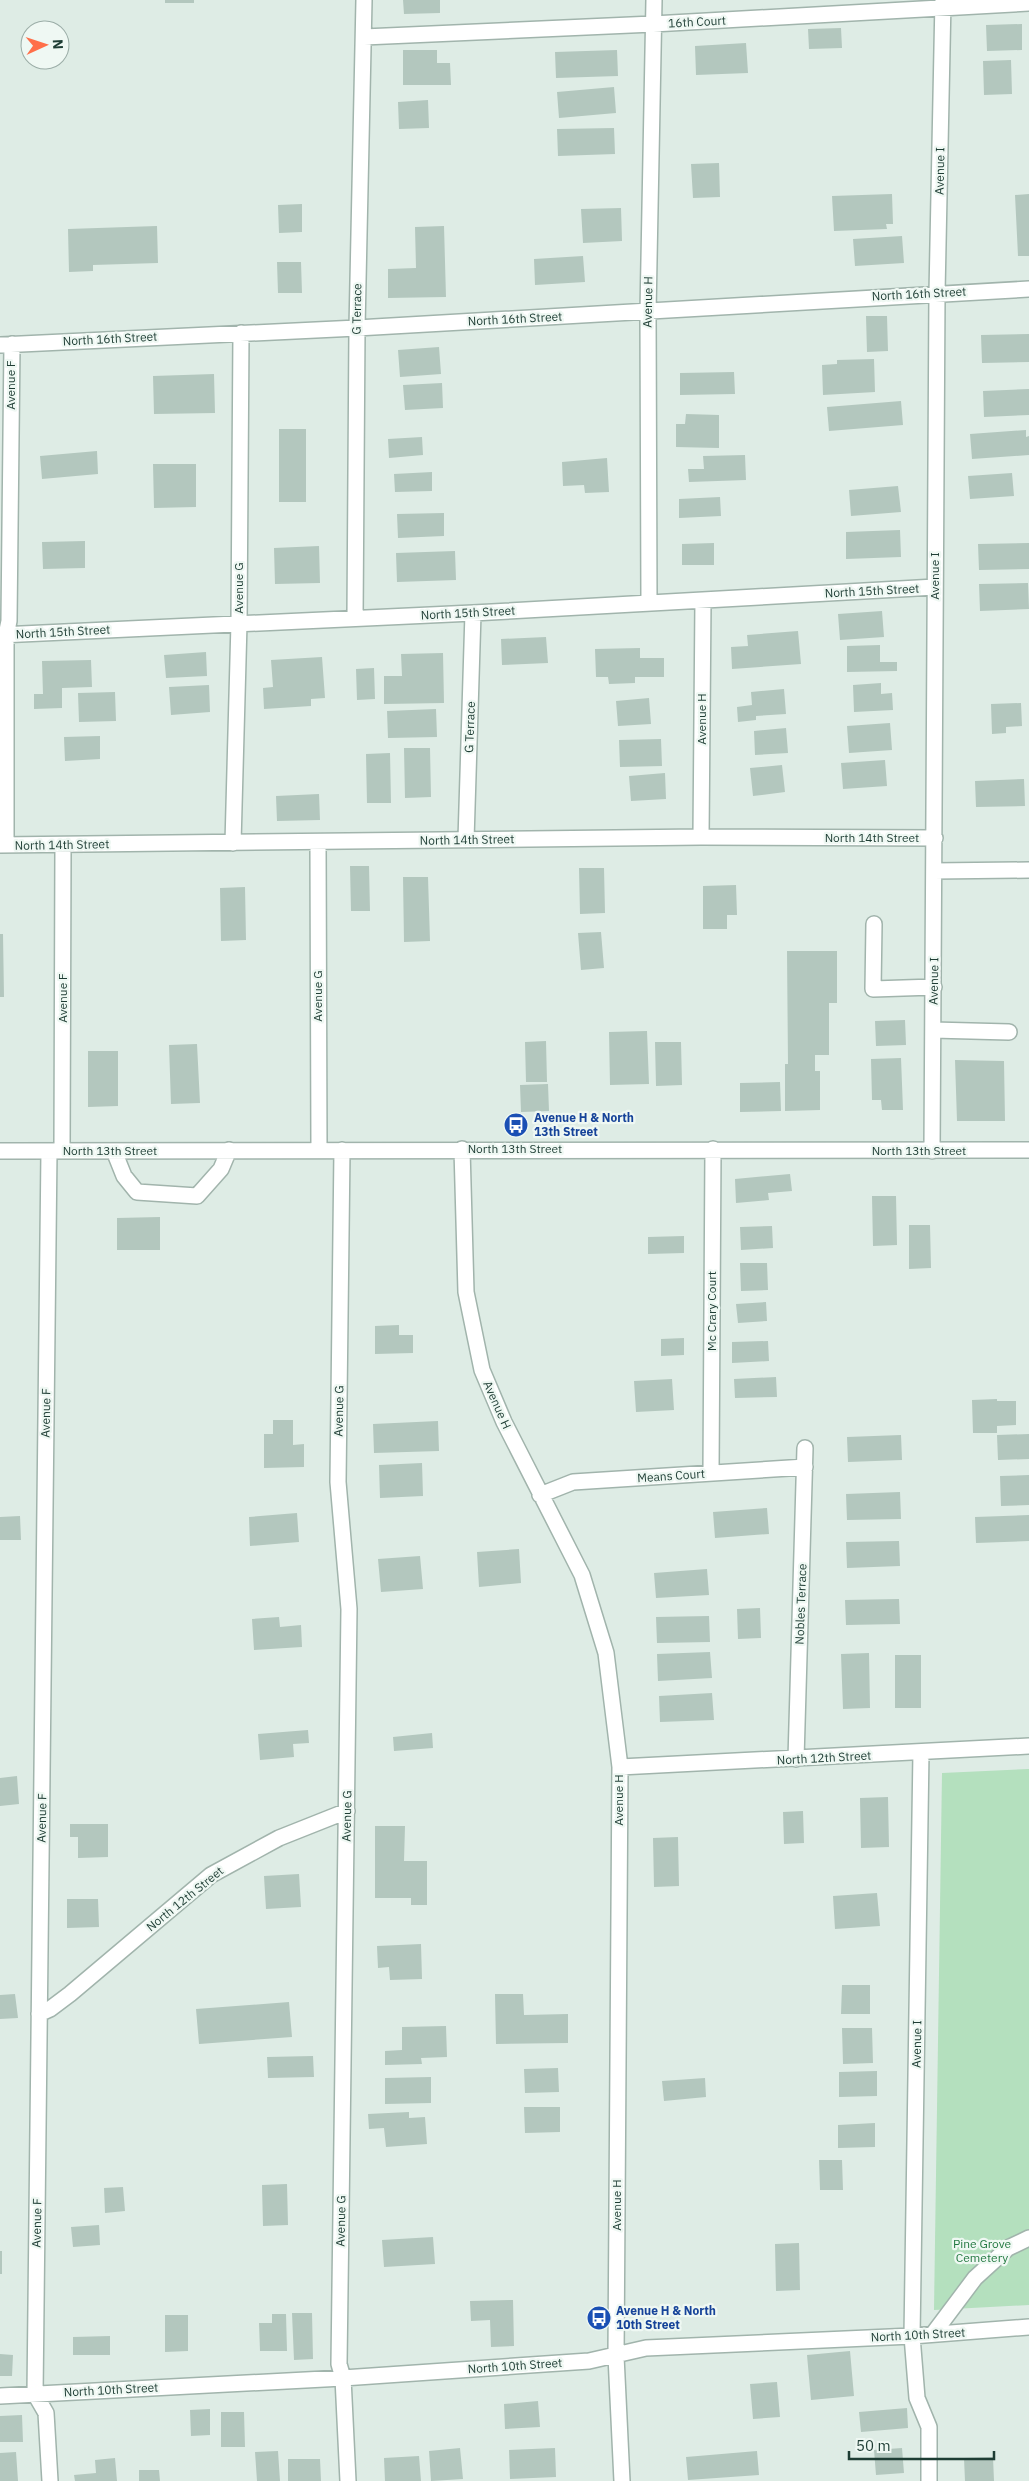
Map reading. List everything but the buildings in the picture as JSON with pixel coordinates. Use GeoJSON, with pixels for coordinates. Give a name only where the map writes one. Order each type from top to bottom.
{"type":"FeatureCollection","features":[{"type":"Feature","properties":{"kind":"street","name":"G Terrace"},"geometry":{"type":"LineString","coordinates":[[355,618],[357,328],[364,0]]}},
{"type":"Feature","properties":{"kind":"street","name":"Avenue H"},"geometry":{"type":"LineString","coordinates":[[649,604],[648,312],[654,0]]}},
{"type":"Feature","properties":{"kind":"street","name":"16th Court"},"geometry":{"type":"LineString","coordinates":[[364,37],[654,24],[943,4],[1029,3]]}},
{"type":"Feature","properties":{"kind":"street","name":"Avenue I"},"geometry":{"type":"LineString","coordinates":[[932,1151],[937,293],[943,4]]}},
{"type":"Feature","properties":{"kind":"street","name":"North 16th Street"},"geometry":{"type":"LineString","coordinates":[[6,344],[357,328],[1029,289]]}},
{"type":"Feature","properties":{"kind":"street","name":"Avenue G"},"geometry":{"type":"LineString","coordinates":[[233,843],[239,623],[241,333]]}},
{"type":"Feature","properties":{"kind":"street","name":"Avenue F"},"geometry":{"type":"LineString","coordinates":[[3,845],[3,635],[9,621],[5,506],[6,344]]}},
{"type":"Feature","properties":{"kind":"street","name":"North 15th Street"},"geometry":{"type":"LineString","coordinates":[[3,635],[649,604],[935,587]]}},
{"type":"Feature","properties":{"kind":"street","name":"Avenue H"},"geometry":{"type":"LineString","coordinates":[[701,837],[703,600]]}},
{"type":"Feature","properties":{"kind":"street","name":"G Terrace"},"geometry":{"type":"LineString","coordinates":[[466,840],[473,613]]}},
{"type":"Feature","properties":{"kind":"street","name":"North 14th Street"},"geometry":{"type":"LineString","coordinates":[[3,845],[701,837],[935,838]]}},
{"type":"Feature","properties":{"kind":"street","name":"Avenue G"},"geometry":{"type":"LineString","coordinates":[[318,842],[319,1150]]}},
{"type":"Feature","properties":{"kind":"street","name":"Avenue F"},"geometry":{"type":"LineString","coordinates":[[50,2481],[46,2413],[35,2394],[39,2014],[63,845]]}},
{"type":"Feature","properties":{"kind":"street"},"geometry":{"type":"LineString","coordinates":[[934,871],[1029,870]]}},
{"type":"Feature","properties":{"kind":"street"},"geometry":{"type":"LineString","coordinates":[[874,924],[873,988],[934,987]]}},
{"type":"Feature","properties":{"kind":"street"},"geometry":{"type":"LineString","coordinates":[[933,1030],[1009,1032]]}},
{"type":"Feature","properties":{"kind":"street","name":"Avenue H"},"geometry":{"type":"LineString","coordinates":[[462,1149],[466,1292],[482,1370],[504,1422],[582,1576],[606,1652],[620,1767],[616,2356],[622,2481]]}},
{"type":"Feature","properties":{"kind":"street","name":"North 13th Street"},"geometry":{"type":"LineString","coordinates":[[0,1151],[462,1149],[1029,1150]]}},
{"type":"Feature","properties":{"kind":"street","name":"Mc Crary Court"},"geometry":{"type":"LineString","coordinates":[[711,1473],[713,1149]]}},
{"type":"Feature","properties":{"kind":"street"},"geometry":{"type":"LineString","coordinates":[[114,1151],[124,1176],[137,1192],[197,1196],[221,1168],[229,1150]]}},
{"type":"Feature","properties":{"kind":"street","name":"Avenue G"},"geometry":{"type":"LineString","coordinates":[[342,1150],[338,1482],[349,1609],[339,2364],[343,2378],[348,2481]]}},
{"type":"Feature","properties":{"kind":"street","name":"Nobles Terrace"},"geometry":{"type":"LineString","coordinates":[[796,1760],[805,1448]]}},
{"type":"Feature","properties":{"kind":"street","name":"Means Court"},"geometry":{"type":"LineString","coordinates":[[540,1495],[572,1482],[805,1467]]}},
{"type":"Feature","properties":{"kind":"street","name":"North 12th Street"},"geometry":{"type":"LineString","coordinates":[[620,1767],[796,1760],[1029,1746]]}},
{"type":"Feature","properties":{"kind":"street","name":"Avenue I"},"geometry":{"type":"LineString","coordinates":[[921,1752],[912,2336],[917,2398],[929,2427],[930,2481]]}},
{"type":"Feature","properties":{"kind":"street","name":"North 12th Street"},"geometry":{"type":"LineString","coordinates":[[39,2014],[50,2009],[70,1994],[211,1875],[279,1838],[347,1811]]}},
{"type":"Feature","properties":{"kind":"street"},"geometry":{"type":"LineString","coordinates":[[933,2334],[975,2278],[1008,2248],[1029,2238]]}},
{"type":"Feature","properties":{"kind":"street","name":"North 10th Street"},"geometry":{"type":"LineString","coordinates":[[0,2396],[343,2378],[589,2361],[646,2348],[912,2336],[1029,2327]]}},
{"type":"Feature","properties":{"kind":"green space","name":"Pine Grove Cemetery"},"geometry":{"type":"Polygon","coordinates":[[[1029,1769],[1029,2305],[934,2310],[942,1773],[1029,1769]]]}},
{"type":"Feature","properties":{"kind":"place","name":"Avenue H & North 13th Street"},"geometry":{"type":"Point","coordinates":[516,1125]}},
{"type":"Feature","properties":{"kind":"place","name":"Avenue H & North 10th Street"},"geometry":{"type":"Point","coordinates":[599,2318]}}]}
